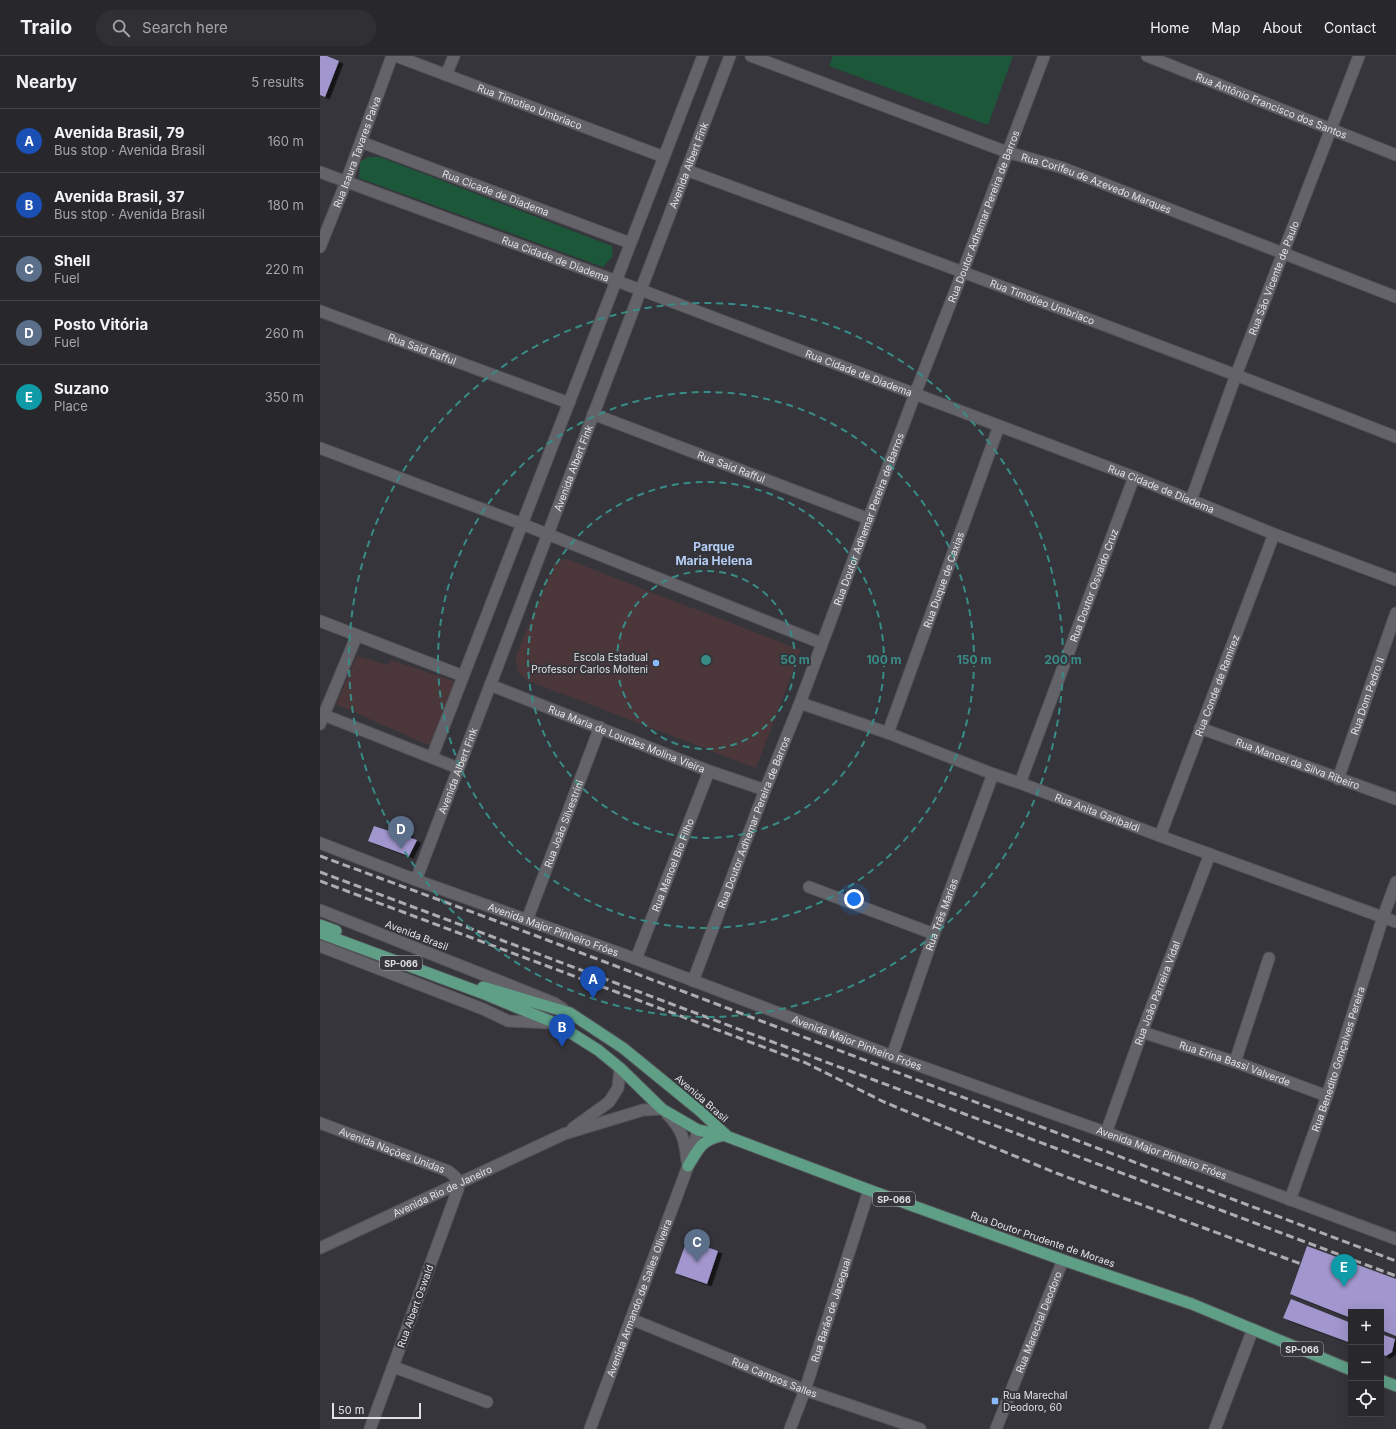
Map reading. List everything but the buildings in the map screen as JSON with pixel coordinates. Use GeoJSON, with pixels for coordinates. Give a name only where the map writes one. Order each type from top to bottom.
{"type":"FeatureCollection","features":[{"type":"Feature","properties":{"kind":"highway"},"geometry":{"type":"LineString","coordinates":[[320,925],[483,990]]}},
{"type":"Feature","properties":{"kind":"highway","name":"SP-066"},"geometry":{"type":"LineString","coordinates":[[320,933],[483,990]]}},
{"type":"Feature","properties":{"kind":"highway","name":"Avenida Brasil"},"geometry":{"type":"LineString","coordinates":[[483,990],[570,1014],[623,1048],[699,1110],[726,1136]]}},
{"type":"Feature","properties":{"kind":"highway","name":"Avenida Brasil"},"geometry":{"type":"LineString","coordinates":[[483,990],[555,1023],[598,1050],[620,1068],[662,1109],[698,1130],[726,1136]]}},
{"type":"Feature","properties":{"kind":"highway"},"geometry":{"type":"LineString","coordinates":[[698,1130],[699,1110]]}},
{"type":"Feature","properties":{"kind":"highway"},"geometry":{"type":"LineString","coordinates":[[688,1166],[704,1142],[710,1139],[726,1136]]}},
{"type":"Feature","properties":{"kind":"highway","name":"Rua Doutor Prudente de Moraes"},"geometry":{"type":"LineString","coordinates":[[726,1136],[869,1190],[1063,1260],[1192,1304],[1348,1369]]}},
{"type":"Feature","properties":{"kind":"highway"},"geometry":{"type":"LineString","coordinates":[[1384,1381],[1396,1386]]}},
{"type":"Feature","properties":{"kind":"street","name":"Rua Isaura Tavares Paiva"},"geometry":{"type":"LineString","coordinates":[[320,247],[346,182],[392,56]]}},
{"type":"Feature","properties":{"kind":"street","name":"Rua Timotieo Umbriaco"},"geometry":{"type":"LineString","coordinates":[[396,56],[664,157]]}},
{"type":"Feature","properties":{"kind":"street"},"geometry":{"type":"LineString","coordinates":[[446,75],[454,56]]}},
{"type":"Feature","properties":{"kind":"street"},"geometry":{"type":"LineString","coordinates":[[432,757],[703,56]]}},
{"type":"Feature","properties":{"kind":"street","name":"Avenida Albert Fink"},"geometry":{"type":"LineString","coordinates":[[416,880],[730,56]]}},
{"type":"Feature","properties":{"kind":"street","name":"Rua Corifeu de Azevedo Marques"},"geometry":{"type":"LineString","coordinates":[[751,56],[1007,152],[1063,168],[1396,297]]}},
{"type":"Feature","properties":{"kind":"street","name":"Rua Doutor Adhemar Pereira de Barros"},"geometry":{"type":"LineString","coordinates":[[693,982],[1044,56]]}},
{"type":"Feature","properties":{"kind":"street","name":"Rua Antônio Francisco dos Santos"},"geometry":{"type":"LineString","coordinates":[[1147,56],[1396,155]]}},
{"type":"Feature","properties":{"kind":"street","name":"Rua São Vicente de Paulo"},"geometry":{"type":"LineString","coordinates":[[1191,500],[1236,375],[1284,254],[1330,129],[1359,56]]}},
{"type":"Feature","properties":{"kind":"street","name":"Rua Cicade de Diadema"},"geometry":{"type":"LineString","coordinates":[[361,142],[630,243]]}},
{"type":"Feature","properties":{"kind":"street","name":"Rua Timotieo Umbriaco"},"geometry":{"type":"LineString","coordinates":[[686,170],[963,271],[1236,375],[1396,438]]}},
{"type":"Feature","properties":{"kind":"street","name":"Rua Cidade de Diadema"},"geometry":{"type":"LineString","coordinates":[[320,172],[641,290],[999,426],[1191,500],[1274,534],[1396,580]]}},
{"type":"Feature","properties":{"kind":"street","name":"Rua Said Rafful"},"geometry":{"type":"LineString","coordinates":[[320,311],[569,403]]}},
{"type":"Feature","properties":{"kind":"street","name":"Rua Said Rafful"},"geometry":{"type":"LineString","coordinates":[[593,414],[869,519]]}},
{"type":"Feature","properties":{"kind":"street","name":"Rua Duque de Caxias"},"geometry":{"type":"LineString","coordinates":[[888,733],[999,426]]}},
{"type":"Feature","properties":{"kind":"street"},"geometry":{"type":"LineString","coordinates":[[320,448],[522,524],[821,643]]}},
{"type":"Feature","properties":{"kind":"street","name":"Rua Doutor Osvaldo Cruz"},"geometry":{"type":"LineString","coordinates":[[1020,783],[1134,478]]}},
{"type":"Feature","properties":{"kind":"street","name":"Rua Conde de Ramirez"},"geometry":{"type":"LineString","coordinates":[[1160,836],[1274,534]]}},
{"type":"Feature","properties":{"kind":"street","name":"Rua Dom Pedro II"},"geometry":{"type":"LineString","coordinates":[[1338,779],[1396,612]]}},
{"type":"Feature","properties":{"kind":"street"},"geometry":{"type":"LineString","coordinates":[[320,621],[463,676]]}},
{"type":"Feature","properties":{"kind":"street"},"geometry":{"type":"LineString","coordinates":[[356,635],[322,719],[432,757],[458,768]]}},
{"type":"Feature","properties":{"kind":"street","name":"Rua Maria de Lourdes Molina Vieira"},"geometry":{"type":"LineString","coordinates":[[490,684],[709,771],[765,790]]}},
{"type":"Feature","properties":{"kind":"street","name":"Rua Anita Garibaldi"},"geometry":{"type":"LineString","coordinates":[[800,703],[888,733],[993,774],[1396,922]]}},
{"type":"Feature","properties":{"kind":"street","name":"Rua João Silvestrini"},"geometry":{"type":"LineString","coordinates":[[527,920],[600,727]]}},
{"type":"Feature","properties":{"kind":"street","name":"Rua Manoel da Silva Ribeiro"},"geometry":{"type":"LineString","coordinates":[[1200,728],[1396,799]]}},
{"type":"Feature","properties":{"kind":"street","name":"Rua Manoel Bio Filho"},"geometry":{"type":"LineString","coordinates":[[636,959],[709,771]]}},
{"type":"Feature","properties":{"kind":"street","name":"Rua Três Marias"},"geometry":{"type":"LineString","coordinates":[[892,1056],[934,934],[993,774]]}},
{"type":"Feature","properties":{"kind":"street","name":"Avenida Major Pinheiro Fróes"},"geometry":{"type":"LineString","coordinates":[[320,843],[416,880],[636,959],[693,982],[892,1056],[1396,1239]]}},
{"type":"Feature","properties":{"kind":"street","name":"Rua João Parreira Vidal"},"geometry":{"type":"LineString","coordinates":[[1106,1133],[1142,1032],[1210,854]]}},
{"type":"Feature","properties":{"kind":"street","name":"Rua Benedito Gonçalves Pereira"},"geometry":{"type":"LineString","coordinates":[[1290,1200],[1327,1096],[1383,918],[1396,882]]}},
{"type":"Feature","properties":{"kind":"street"},"geometry":{"type":"LineString","coordinates":[[809,887],[934,934]]}},
{"type":"Feature","properties":{"kind":"street","name":"Avenida Brasil"},"geometry":{"type":"LineString","coordinates":[[320,910],[554,1003],[570,1014]]}},
{"type":"Feature","properties":{"kind":"street","name":"Avenida Brasil"},"geometry":{"type":"LineString","coordinates":[[320,946],[483,1009],[508,1021],[555,1023]]}},
{"type":"Feature","properties":{"kind":"street"},"geometry":{"type":"LineString","coordinates":[[1235,1062],[1269,958]]}},
{"type":"Feature","properties":{"kind":"street","name":"Rua Erina Bassi Valverde"},"geometry":{"type":"LineString","coordinates":[[1142,1032],[1235,1062],[1327,1096]]}},
{"type":"Feature","properties":{"kind":"street","name":"Avenida Rio de Janeiro"},"geometry":{"type":"LineString","coordinates":[[564,1134],[609,1102],[618,1088],[620,1068]]}},
{"type":"Feature","properties":{"kind":"street","name":"Avenida Rio de Janeiro"},"geometry":{"type":"LineString","coordinates":[[320,1248],[564,1134],[643,1110],[662,1109]]}},
{"type":"Feature","properties":{"kind":"street","name":"Avenida Armando de Salles Oliveira"},"geometry":{"type":"LineString","coordinates":[[662,1109],[675,1122],[682,1132],[686,1147],[688,1166]]}},
{"type":"Feature","properties":{"kind":"street","name":"Avenida Nações Unidas"},"geometry":{"type":"LineString","coordinates":[[320,1123],[448,1171],[455,1176],[459,1183]]}},
{"type":"Feature","properties":{"kind":"street","name":"Avenida Armando de Salles Oliveira"},"geometry":{"type":"LineString","coordinates":[[590,1429],[688,1166],[698,1130]]}},
{"type":"Feature","properties":{"kind":"street","name":"Rua Albert Oswald"},"geometry":{"type":"LineString","coordinates":[[370,1429],[394,1367],[459,1183]]}},
{"type":"Feature","properties":{"kind":"street","name":"Rua Barão de Jaceguai"},"geometry":{"type":"LineString","coordinates":[[790,1429],[805,1390],[869,1190]]}},
{"type":"Feature","properties":{"kind":"street","name":"Rua Marechal Deodoro"},"geometry":{"type":"LineString","coordinates":[[996,1429],[1063,1260]]}},
{"type":"Feature","properties":{"kind":"street","name":"Rua Campos Salles"},"geometry":{"type":"LineString","coordinates":[[631,1319],[805,1390],[920,1429]]}},
{"type":"Feature","properties":{"kind":"street"},"geometry":{"type":"LineString","coordinates":[[1215,1429],[1253,1329]]}},
{"type":"Feature","properties":{"kind":"street"},"geometry":{"type":"LineString","coordinates":[[394,1367],[487,1402]]}},
{"type":"Feature","properties":{"kind":"shaded area","name":"Escola Estadual Professor Carlos Molteni"},"geometry":{"type":"Polygon","coordinates":[[[566,559],[801,650],[756,768],[526,680],[517,670],[516,656],[554,564],[566,559]]]}},
{"type":"Feature","properties":{"kind":"shaded area"},"geometry":{"type":"Polygon","coordinates":[[[357,656],[388,665],[391,660],[454,681],[432,745],[428,745],[336,704],[357,656]]]}},
{"type":"Feature","properties":{"kind":"green space"},"geometry":{"type":"Polygon","coordinates":[[[833,56],[1013,56],[988,125],[829,66],[833,56]]]}},
{"type":"Feature","properties":{"kind":"green space"},"geometry":{"type":"Polygon","coordinates":[[[368,157],[380,157],[612,246],[613,256],[603,267],[359,178],[360,162],[368,157]]]}},
{"type":"Feature","properties":{"kind":"railway"},"geometry":{"type":"LineString","coordinates":[[320,856],[510,926],[1396,1261]]}},
{"type":"Feature","properties":{"kind":"railway"},"geometry":{"type":"LineString","coordinates":[[320,872],[1396,1276]]}},
{"type":"Feature","properties":{"kind":"railway"},"geometry":{"type":"LineString","coordinates":[[320,881],[806,1063],[884,1102],[1056,1173],[1301,1264]]}},
{"type":"Feature","properties":{"kind":"place","name":"Escola Estadual Professor Carlos Molteni"},"geometry":{"type":"Point","coordinates":[656,663]}},
{"type":"Feature","properties":{"kind":"place","name":"Posto Vitória"},"geometry":{"type":"Point","coordinates":[401,849]}},
{"type":"Feature","properties":{"kind":"place","name":"Avenida Brasil, 79"},"geometry":{"type":"Point","coordinates":[593,999]}},
{"type":"Feature","properties":{"kind":"place","name":"Avenida Brasil, 37"},"geometry":{"type":"Point","coordinates":[562,1047]}},
{"type":"Feature","properties":{"kind":"place","name":"Shell"},"geometry":{"type":"Point","coordinates":[697,1262]}},
{"type":"Feature","properties":{"kind":"place","name":"Suzano"},"geometry":{"type":"Point","coordinates":[1344,1287]}},
{"type":"Feature","properties":{"kind":"place","name":"Rua Marechal Deodoro, 60"},"geometry":{"type":"Point","coordinates":[995,1401]}},
{"type":"Feature","properties":{"kind":"district","name":"Parque Maria Helena"},"geometry":{"type":"Point","coordinates":[714,553]}}]}
